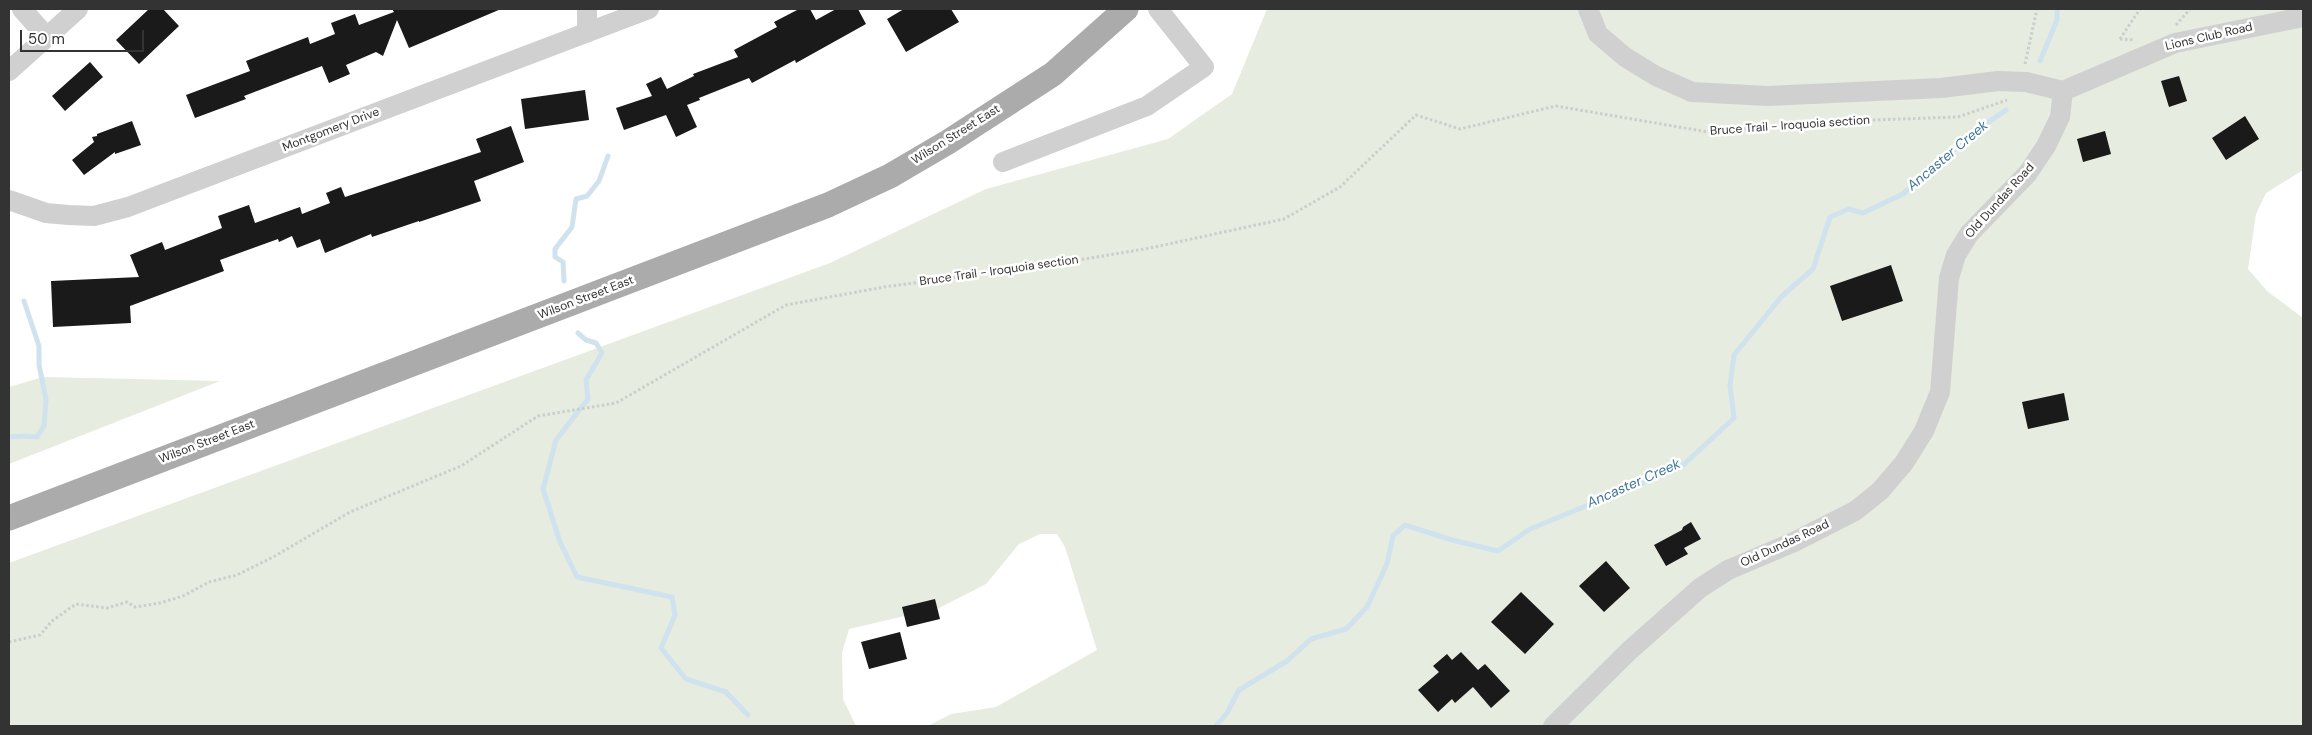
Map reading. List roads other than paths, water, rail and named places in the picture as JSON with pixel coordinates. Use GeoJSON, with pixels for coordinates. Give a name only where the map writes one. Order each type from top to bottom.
{"type":"FeatureCollection","features":[{"type":"Feature","properties":{"kind":"main road","name":"Wilson Street East"},"geometry":{"type":"LineString","coordinates":[[9,518],[828,205],[890,176],[948,142],[1053,74],[1126,9]]}},
{"type":"Feature","properties":{"kind":"street"},"geometry":{"type":"LineString","coordinates":[[22,9],[46,36]]}},
{"type":"Feature","properties":{"kind":"street"},"geometry":{"type":"LineString","coordinates":[[9,71],[78,9]]}},
{"type":"Feature","properties":{"kind":"street"},"geometry":{"type":"LineString","coordinates":[[587,9],[587,33]]}},
{"type":"Feature","properties":{"kind":"street","name":"Montgomery Drive"},"geometry":{"type":"LineString","coordinates":[[9,200],[46,213],[68,216],[94,216],[128,208],[649,9]]}},
{"type":"Feature","properties":{"kind":"street"},"geometry":{"type":"LineString","coordinates":[[1003,162],[1147,106],[1204,67],[1158,9]]}},
{"type":"Feature","properties":{"kind":"street"},"geometry":{"type":"LineString","coordinates":[[1588,9],[1598,34],[1625,57],[1656,76],[1692,92],[1768,96],[1941,88],[1998,82],[2024,82],[2055,88]]}},
{"type":"Feature","properties":{"kind":"street","name":"Lions Club Road"},"geometry":{"type":"LineString","coordinates":[[2055,88],[2175,42],[2303,17]]}},
{"type":"Feature","properties":{"kind":"street","name":"Old Dundas Road"},"geometry":{"type":"LineString","coordinates":[[1553,726],[1629,651],[1700,588],[1728,570],[1794,542],[1855,511],[1880,491],[1904,463],[1924,431],[1940,392],[1948,278],[1956,255],[1969,234],[2028,173],[2046,146],[2060,117],[2055,88]]}},
{"type":"Feature","properties":{"kind":"waterway","name":"Ancaster Creek"},"geometry":{"type":"LineString","coordinates":[[2040,61],[2057,20],[2057,9]]}},
{"type":"Feature","properties":{"kind":"waterway","name":"Ancaster Creek"},"geometry":{"type":"LineString","coordinates":[[1216,726],[1227,713],[1239,690],[1287,661],[1311,639],[1346,629],[1367,607],[1387,564],[1393,536],[1405,525],[1452,540],[1498,551],[1530,529],[1681,467],[1734,418],[1730,386],[1734,355],[1782,296],[1813,269],[1830,217],[1849,209],[1863,213],[1903,194],[1973,133],[2006,110]]}},
{"type":"Feature","properties":{"kind":"waterway"},"geometry":{"type":"LineString","coordinates":[[564,281],[563,262],[555,257],[555,249],[572,227],[576,199],[587,196],[599,181],[608,156]]}},
{"type":"Feature","properties":{"kind":"waterway"},"geometry":{"type":"LineString","coordinates":[[9,437],[37,437],[44,426],[46,399],[39,365],[39,346],[24,301]]}},
{"type":"Feature","properties":{"kind":"waterway"},"geometry":{"type":"LineString","coordinates":[[578,333],[586,340],[596,343],[602,353],[586,380],[588,399],[556,440],[543,489],[560,542],[577,577],[672,597],[675,615],[661,648],[686,679],[726,692],[748,715]]}}]}
